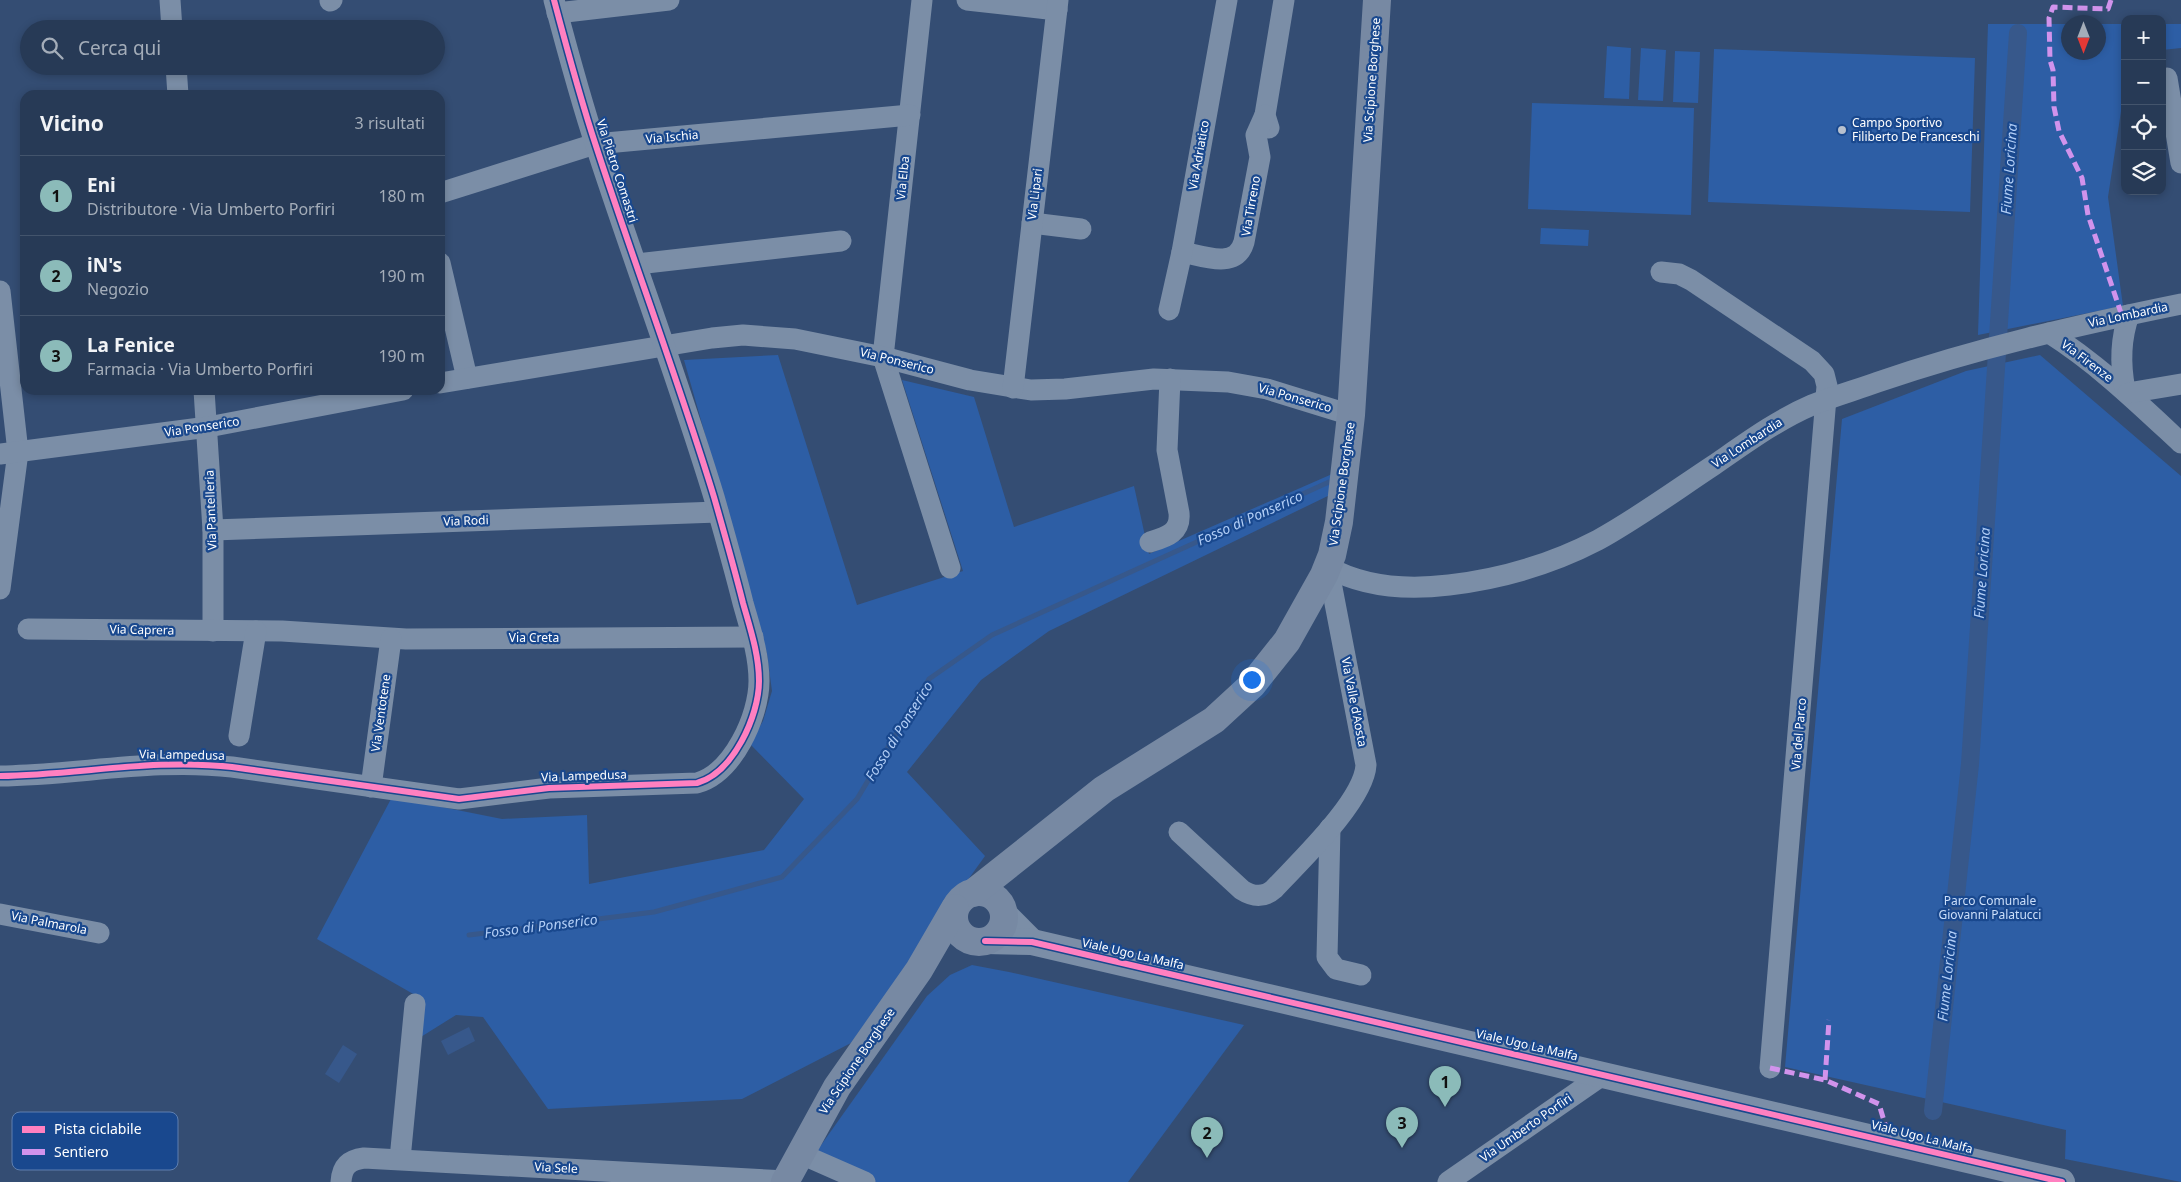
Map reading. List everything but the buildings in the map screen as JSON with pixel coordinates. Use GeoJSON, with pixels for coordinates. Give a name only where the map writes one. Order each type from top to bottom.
{"type":"FeatureCollection","features":[{"type":"Feature","properties":{"kind":"main road","name":"Via Scipione Borghese"},"geometry":{"type":"LineString","coordinates":[[786,1181],[837,1087],[919,970],[982,903],[1020,857],[1104,790],[1214,720],[1252,685],[1287,641],[1328,567],[1335,543],[1341,509],[1351,415],[1377,0]]}},
{"type":"Feature","properties":{"kind":"main road"},"geometry":{"type":"LineString","coordinates":[[982,903],[1002,928],[992,938],[978,941],[964,938],[955,924],[982,903]]}},
{"type":"Feature","properties":{"kind":"main road","name":"Via Scipione Borghese"},"geometry":{"type":"LineString","coordinates":[[919,970],[948,951],[978,941]]}},
{"type":"Feature","properties":{"kind":"street"},"geometry":{"type":"LineString","coordinates":[[170,0],[171,20]]}},
{"type":"Feature","properties":{"kind":"street"},"geometry":{"type":"LineString","coordinates":[[556,6],[669,0]]}},
{"type":"Feature","properties":{"kind":"street","name":"Via Elba"},"geometry":{"type":"LineString","coordinates":[[884,357],[922,0]]}},
{"type":"Feature","properties":{"kind":"street"},"geometry":{"type":"LineString","coordinates":[[968,0],[1057,5]]}},
{"type":"Feature","properties":{"kind":"street","name":"Via Adriatico"},"geometry":{"type":"LineString","coordinates":[[1169,310],[1182,252],[1227,0]]}},
{"type":"Feature","properties":{"kind":"street","name":"Via Tirreno"},"geometry":{"type":"LineString","coordinates":[[1182,252],[1226,260],[1240,252],[1244,242],[1260,158],[1270,137],[1265,115],[1284,0]]}},
{"type":"Feature","properties":{"kind":"street","name":"Via Lipari"},"geometry":{"type":"LineString","coordinates":[[1013,388],[1057,5]]}},
{"type":"Feature","properties":{"kind":"street","name":"Via Pietro Comastri"},"geometry":{"type":"LineString","coordinates":[[556,6],[595,144],[665,346]]}},
{"type":"Feature","properties":{"kind":"street"},"geometry":{"type":"LineString","coordinates":[[177,75],[178,90]]}},
{"type":"Feature","properties":{"kind":"street"},"geometry":{"type":"LineString","coordinates":[[2167,78],[2181,162]]}},
{"type":"Feature","properties":{"kind":"street","name":"Via Ischia"},"geometry":{"type":"LineString","coordinates":[[445,191],[595,144],[910,115]]}},
{"type":"Feature","properties":{"kind":"street"},"geometry":{"type":"LineString","coordinates":[[1032,223],[1081,229]]}},
{"type":"Feature","properties":{"kind":"street"},"geometry":{"type":"LineString","coordinates":[[637,264],[841,241]]}},
{"type":"Feature","properties":{"kind":"street","name":"Via del Parco"},"geometry":{"type":"LineString","coordinates":[[1661,272],[1679,274],[1691,280],[1805,355],[1824,374],[1827,386],[1770,1068]]}},
{"type":"Feature","properties":{"kind":"street"},"geometry":{"type":"LineString","coordinates":[[445,284],[467,378]]}},
{"type":"Feature","properties":{"kind":"street"},"geometry":{"type":"LineString","coordinates":[[0,291],[9,453],[0,589]]}},
{"type":"Feature","properties":{"kind":"street","name":"Via Lombardia"},"geometry":{"type":"LineString","coordinates":[[1328,567],[1344,576],[1368,584],[1412,588],[1480,581],[1530,568],[1585,546],[1617,529],[1780,421],[1827,400],[1972,352],[2039,335],[2181,304]]}},
{"type":"Feature","properties":{"kind":"street","name":"Via Firenze"},"geometry":{"type":"LineString","coordinates":[[2126,392],[2121,369],[2121,348],[2123,331],[2129,315]]}},
{"type":"Feature","properties":{"kind":"street","name":"Via Ponserico"},"geometry":{"type":"LineString","coordinates":[[445,382],[728,336],[760,335],[810,342],[884,357],[970,380],[1013,388],[1054,390],[1127,381],[1170,379],[1248,385],[1283,393],[1351,415]]}},
{"type":"Feature","properties":{"kind":"street","name":"Via Firenze"},"geometry":{"type":"LineString","coordinates":[[2039,335],[2080,354],[2126,392],[2181,443]]}},
{"type":"Feature","properties":{"kind":"street","name":"Via Lampedusa"},"geometry":{"type":"LineString","coordinates":[[0,776],[41,775],[136,765],[179,764],[220,766],[459,799],[549,788],[684,785],[707,780],[720,771],[734,753],[751,720],[759,681],[752,636],[718,512],[665,346]]}},
{"type":"Feature","properties":{"kind":"street"},"geometry":{"type":"LineString","coordinates":[[884,357],[950,568]]}},
{"type":"Feature","properties":{"kind":"street"},"geometry":{"type":"LineString","coordinates":[[1150,542],[1170,535],[1179,522],[1180,513],[1167,450],[1170,379]]}},
{"type":"Feature","properties":{"kind":"street"},"geometry":{"type":"LineString","coordinates":[[2126,392],[2181,384]]}},
{"type":"Feature","properties":{"kind":"street","name":"Via Pantelleria"},"geometry":{"type":"LineString","coordinates":[[205,395],[208,426],[213,530],[212,630]]}},
{"type":"Feature","properties":{"kind":"street","name":"Via Ponserico"},"geometry":{"type":"LineString","coordinates":[[9,453],[208,426],[376,395]]}},
{"type":"Feature","properties":{"kind":"street","name":"Via Rodi"},"geometry":{"type":"LineString","coordinates":[[213,530],[718,512]]}},
{"type":"Feature","properties":{"kind":"street","name":"Via Valle d'Aosta"},"geometry":{"type":"LineString","coordinates":[[1179,832],[1242,890],[1248,894],[1259,896],[1274,889],[1330,828],[1359,790],[1364,778],[1366,765],[1328,567]]}},
{"type":"Feature","properties":{"kind":"street","name":"Via Caprera"},"geometry":{"type":"LineString","coordinates":[[28,629],[316,632]]}},
{"type":"Feature","properties":{"kind":"street"},"geometry":{"type":"LineString","coordinates":[[239,736],[256,631]]}},
{"type":"Feature","properties":{"kind":"street","name":"Via Creta"},"geometry":{"type":"LineString","coordinates":[[316,632],[391,639],[752,636]]}},
{"type":"Feature","properties":{"kind":"street","name":"Via Ventotene"},"geometry":{"type":"LineString","coordinates":[[371,787],[391,639]]}},
{"type":"Feature","properties":{"kind":"street"},"geometry":{"type":"LineString","coordinates":[[1330,828],[1327,957],[1336,969],[1361,976]]}},
{"type":"Feature","properties":{"kind":"street"},"geometry":{"type":"LineString","coordinates":[[982,903],[1032,942]]}},
{"type":"Feature","properties":{"kind":"street","name":"Via Palmarola"},"geometry":{"type":"LineString","coordinates":[[0,914],[98,933]]}},
{"type":"Feature","properties":{"kind":"street","name":"Viale Ugo La Malfa"},"geometry":{"type":"LineString","coordinates":[[978,941],[1032,942],[2062,1182]]}},
{"type":"Feature","properties":{"kind":"street"},"geometry":{"type":"LineString","coordinates":[[400,1159],[415,1004]]}},
{"type":"Feature","properties":{"kind":"street","name":"Via Umberto Porfiri"},"geometry":{"type":"LineString","coordinates":[[1448,1182],[1604,1074]]}},
{"type":"Feature","properties":{"kind":"street"},"geometry":{"type":"LineString","coordinates":[[801,1154],[865,1182]]}},
{"type":"Feature","properties":{"kind":"street","name":"Via Sele"},"geometry":{"type":"LineString","coordinates":[[341,1182],[344,1169],[350,1161],[364,1158],[400,1159],[513,1174],[786,1181]]}},
{"type":"Feature","properties":{"kind":"green space"},"geometry":{"type":"Polygon","coordinates":[[[1988,24],[2061,24],[2061,60],[2106,60],[2106,24],[2121,24],[2121,111],[2108,197],[2123,306],[1978,335],[1988,24]]]}},
{"type":"Feature","properties":{"kind":"green space"},"geometry":{"type":"Polygon","coordinates":[[[2166,24],[2181,24],[2181,48],[2166,50],[2166,24]]]}},
{"type":"Feature","properties":{"kind":"green space"},"geometry":{"type":"Polygon","coordinates":[[[1607,46],[1631,48],[1629,99],[1604,98],[1607,46]]]}},
{"type":"Feature","properties":{"kind":"green space"},"geometry":{"type":"Polygon","coordinates":[[[1641,48],[1666,50],[1663,101],[1638,100],[1641,48]]]}},
{"type":"Feature","properties":{"kind":"green space","name":"Campo Sportivo Filiberto De Franceschi"},"geometry":{"type":"Polygon","coordinates":[[[1714,49],[1975,58],[1970,212],[1708,202],[1714,49]]]}},
{"type":"Feature","properties":{"kind":"green space"},"geometry":{"type":"Polygon","coordinates":[[[1675,51],[1700,52],[1698,103],[1673,102],[1675,51]]]}},
{"type":"Feature","properties":{"kind":"green space"},"geometry":{"type":"Polygon","coordinates":[[[1532,103],[1694,108],[1691,215],[1528,209],[1532,103]]]}},
{"type":"Feature","properties":{"kind":"green space"},"geometry":{"type":"Polygon","coordinates":[[[1541,228],[1589,230],[1588,246],[1540,244],[1541,228]]]}},
{"type":"Feature","properties":{"kind":"green space"},"geometry":{"type":"Polygon","coordinates":[[[778,355],[857,605],[963,571],[902,380],[974,397],[1014,527],[1134,486],[1149,554],[1339,471],[1334,493],[1049,631],[981,680],[907,772],[985,856],[851,1043],[742,1099],[548,1109],[483,1017],[456,1015],[416,1040],[422,999],[317,939],[392,797],[502,819],[587,815],[589,884],[764,850],[804,799],[750,744],[763,721],[772,691],[767,654],[684,360],[778,355]]]}},
{"type":"Feature","properties":{"kind":"green space","name":"Parco Comunale Giovanni Palatucci"},"geometry":{"type":"Polygon","coordinates":[[[2040,355],[2181,476],[2181,1182],[2065,1159],[2066,1130],[1785,1067],[1842,419],[1966,371],[2040,355]]]}},
{"type":"Feature","properties":{"kind":"green space"},"geometry":{"type":"Polygon","coordinates":[[[972,965],[1244,1025],[1128,1182],[876,1182],[814,1155],[927,996],[950,975],[972,965]]]}},
{"type":"Feature","properties":{"kind":"shaded area"},"geometry":{"type":"Polygon","coordinates":[[[469,1027],[475,1041],[448,1055],[441,1041],[469,1027]]]}},
{"type":"Feature","properties":{"kind":"shaded area"},"geometry":{"type":"Polygon","coordinates":[[[343,1045],[357,1054],[339,1083],[325,1074],[343,1045]]]}},
{"type":"Feature","properties":{"kind":"waterway","name":"Fiume Loricina"},"geometry":{"type":"LineString","coordinates":[[1933,1111],[1970,764],[2018,33]]}},
{"type":"Feature","properties":{"kind":"waterway","name":"Fosso di Ponserico"},"geometry":{"type":"LineString","coordinates":[[469,935],[654,912],[782,877],[857,799],[929,679],[992,635],[1329,482]]}},
{"type":"Feature","properties":{"kind":"marked path"},"geometry":{"type":"LineString","coordinates":[[2111,0],[2108,9],[2053,7],[2049,18],[2050,60],[2053,70],[2054,107],[2059,131],[2082,178],[2088,215],[2122,316]]}},
{"type":"Feature","properties":{"kind":"marked path"},"geometry":{"type":"LineString","coordinates":[[1825,1080],[1829,1020]]}},
{"type":"Feature","properties":{"kind":"marked path"},"geometry":{"type":"LineString","coordinates":[[1770,1068],[1825,1080],[1879,1104],[1890,1141]]}},
{"type":"Feature","properties":{"kind":"cycle path"},"geometry":{"type":"LineString","coordinates":[[0,776],[174,764],[203,765],[232,767],[459,799],[549,788],[697,783],[710,777],[722,768],[732,756],[749,726],[758,695],[759,671],[754,641],[714,497],[590,128],[554,0]]}},
{"type":"Feature","properties":{"kind":"cycle path"},"geometry":{"type":"LineString","coordinates":[[985,941],[1032,942],[2062,1182]]}},
{"type":"Feature","properties":{"kind":"place","name":"Campo Sportivo Filiberto De Franceschi"},"geometry":{"type":"Point","coordinates":[1842,130]}},
{"type":"Feature","properties":{"kind":"place","name":"Eni"},"geometry":{"type":"Point","coordinates":[1445,1107]}},
{"type":"Feature","properties":{"kind":"place","name":"La Fenice"},"geometry":{"type":"Point","coordinates":[1402,1148]}},
{"type":"Feature","properties":{"kind":"place","name":"iN's"},"geometry":{"type":"Point","coordinates":[1207,1158]}}]}
